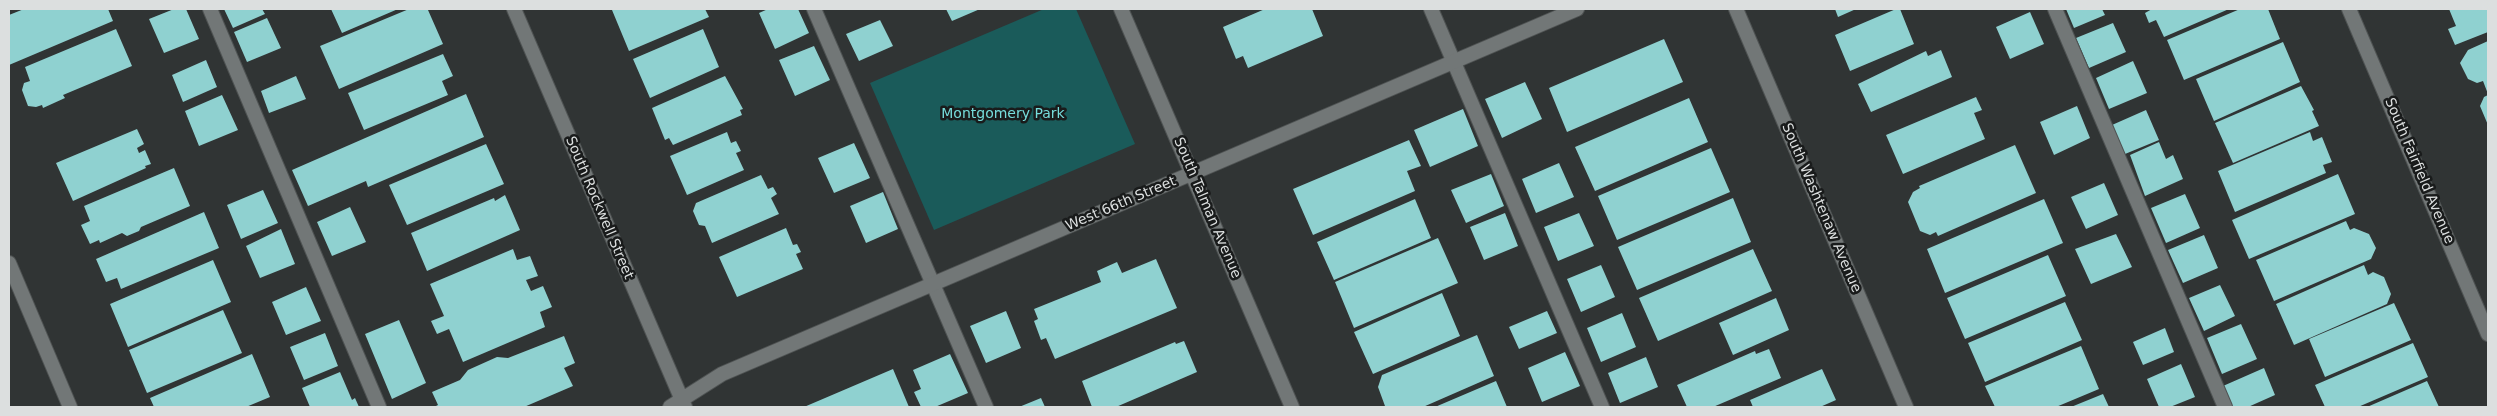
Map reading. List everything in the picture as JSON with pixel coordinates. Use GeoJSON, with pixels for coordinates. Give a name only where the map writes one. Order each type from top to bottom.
{"type":"FeatureCollection","features":[{"type":"Feature","properties":{"kind":"street"},"geometry":{"type":"LineString","coordinates":[[210,9],[379,407]]}},
{"type":"Feature","properties":{"kind":"street","name":"South Rockwell Street"},"geometry":{"type":"LineString","coordinates":[[514,9],[679,405]]}},
{"type":"Feature","properties":{"kind":"street"},"geometry":{"type":"LineString","coordinates":[[814,9],[986,407]]}},
{"type":"Feature","properties":{"kind":"street","name":"South Talman Avenue"},"geometry":{"type":"LineString","coordinates":[[1121,9],[1292,407]]}},
{"type":"Feature","properties":{"kind":"street"},"geometry":{"type":"LineString","coordinates":[[1431,9],[1602,407]]}},
{"type":"Feature","properties":{"kind":"street","name":"West 66th Street"},"geometry":{"type":"LineString","coordinates":[[679,405],[722,374],[1577,9]]}},
{"type":"Feature","properties":{"kind":"street","name":"South Washtenaw Avenue"},"geometry":{"type":"LineString","coordinates":[[1736,9],[1906,407]]}},
{"type":"Feature","properties":{"kind":"street"},"geometry":{"type":"LineString","coordinates":[[2055,9],[2225,407]]}},
{"type":"Feature","properties":{"kind":"street","name":"South Fairfield Avenue"},"geometry":{"type":"LineString","coordinates":[[2349,9],[2488,334]]}},
{"type":"Feature","properties":{"kind":"street"},"geometry":{"type":"LineString","coordinates":[[9,263],[70,407]]}},
{"type":"Feature","properties":{"kind":"green space","name":"Montgomery Park"},"geometry":{"type":"Polygon","coordinates":[[[1044,9],[1076,9],[1135,144],[934,230],[870,83],[1044,9]]]}},
{"type":"Feature","properties":{"kind":"building"},"geometry":{"type":"Polygon","coordinates":[[[24,9],[108,9],[113,21],[9,65],[9,15],[24,9]]]}},
{"type":"Feature","properties":{"kind":"building"},"geometry":{"type":"Polygon","coordinates":[[[174,9],[186,9],[199,39],[164,53],[149,19],[174,9]]]}},
{"type":"Feature","properties":{"kind":"building"},"geometry":{"type":"Polygon","coordinates":[[[224,9],[262,9],[265,14],[233,28],[224,9]]]}},
{"type":"Feature","properties":{"kind":"building"},"geometry":{"type":"Polygon","coordinates":[[[331,9],[398,9],[342,33],[331,9]]]}},
{"type":"Feature","properties":{"kind":"building"},"geometry":{"type":"Polygon","coordinates":[[[409,9],[428,10],[443,44],[339,89],[320,46],[409,9]]]}},
{"type":"Feature","properties":{"kind":"building"},"geometry":{"type":"Polygon","coordinates":[[[705,9],[709,17],[629,51],[612,10],[705,9]]]}},
{"type":"Feature","properties":{"kind":"building"},"geometry":{"type":"Polygon","coordinates":[[[768,9],[798,9],[809,33],[775,49],[759,13],[768,9]]]}},
{"type":"Feature","properties":{"kind":"building"},"geometry":{"type":"Polygon","coordinates":[[[946,9],[980,9],[952,21],[946,9]]]}},
{"type":"Feature","properties":{"kind":"building"},"geometry":{"type":"Polygon","coordinates":[[[1265,9],[1312,9],[1323,36],[1248,68],[1243,56],[1236,59],[1223,27],[1265,9]]]}},
{"type":"Feature","properties":{"kind":"building"},"geometry":{"type":"Polygon","coordinates":[[[1835,9],[1856,9],[1838,17],[1835,9]]]}},
{"type":"Feature","properties":{"kind":"building"},"geometry":{"type":"Polygon","coordinates":[[[1900,9],[1914,44],[1850,71],[1835,35],[1900,9]]]}},
{"type":"Feature","properties":{"kind":"building"},"geometry":{"type":"Polygon","coordinates":[[[2066,9],[2102,9],[2105,15],[2074,28],[2066,9]]]}},
{"type":"Feature","properties":{"kind":"building"},"geometry":{"type":"Polygon","coordinates":[[[2152,9],[2229,9],[2164,37],[2156,20],[2149,23],[2145,13],[2152,9]]]}},
{"type":"Feature","properties":{"kind":"building"},"geometry":{"type":"Polygon","coordinates":[[[2240,9],[2268,9],[2280,39],[2184,80],[2167,40],[2240,9]]]}},
{"type":"Feature","properties":{"kind":"building"},"geometry":{"type":"Polygon","coordinates":[[[2449,9],[2488,9],[2488,32],[2455,45],[2448,29],[2456,26],[2449,9]]]}},
{"type":"Feature","properties":{"kind":"building"},"geometry":{"type":"Polygon","coordinates":[[[2030,12],[2044,44],[2010,59],[1996,27],[2030,12]]]}},
{"type":"Feature","properties":{"kind":"building"},"geometry":{"type":"Polygon","coordinates":[[[267,18],[281,48],[247,62],[234,32],[267,18]]]}},
{"type":"Feature","properties":{"kind":"building"},"geometry":{"type":"Polygon","coordinates":[[[880,20],[893,46],[859,61],[846,34],[880,20]]]}},
{"type":"Feature","properties":{"kind":"building"},"geometry":{"type":"Polygon","coordinates":[[[2113,23],[2126,52],[2089,68],[2076,38],[2113,23]]]}},
{"type":"Feature","properties":{"kind":"building"},"geometry":{"type":"Polygon","coordinates":[[[116,29],[132,66],[63,95],[65,98],[43,108],[42,105],[36,107],[28,106],[22,90],[24,83],[30,81],[25,67],[116,29]]]}},
{"type":"Feature","properties":{"kind":"building"},"geometry":{"type":"Polygon","coordinates":[[[703,29],[719,67],[650,98],[633,59],[703,29]]]}},
{"type":"Feature","properties":{"kind":"building"},"geometry":{"type":"Polygon","coordinates":[[[1664,39],[1683,82],[1567,132],[1549,88],[1664,39]]]}},
{"type":"Feature","properties":{"kind":"building"},"geometry":{"type":"Polygon","coordinates":[[[2488,41],[2488,94],[2483,81],[2477,83],[2468,79],[2460,63],[2468,50],[2488,41]]]}},
{"type":"Feature","properties":{"kind":"building"},"geometry":{"type":"Polygon","coordinates":[[[2283,42],[2300,82],[2214,121],[2196,79],[2283,42]]]}},
{"type":"Feature","properties":{"kind":"building"},"geometry":{"type":"Polygon","coordinates":[[[814,46],[830,80],[795,96],[779,60],[814,46]]]}},
{"type":"Feature","properties":{"kind":"building"},"geometry":{"type":"Polygon","coordinates":[[[1941,50],[1952,77],[1871,112],[1858,84],[1926,51],[1928,56],[1941,50]]]}},
{"type":"Feature","properties":{"kind":"building"},"geometry":{"type":"Polygon","coordinates":[[[443,54],[453,76],[442,81],[448,95],[364,130],[348,93],[443,54]]]}},
{"type":"Feature","properties":{"kind":"building"},"geometry":{"type":"Polygon","coordinates":[[[206,60],[217,87],[183,102],[172,75],[206,60]]]}},
{"type":"Feature","properties":{"kind":"building"},"geometry":{"type":"Polygon","coordinates":[[[2133,61],[2147,93],[2109,109],[2096,78],[2133,61]]]}},
{"type":"Feature","properties":{"kind":"building"},"geometry":{"type":"Polygon","coordinates":[[[296,76],[306,99],[269,113],[261,91],[296,76]]]}},
{"type":"Feature","properties":{"kind":"building"},"geometry":{"type":"Polygon","coordinates":[[[725,76],[743,109],[740,110],[742,115],[673,145],[669,138],[665,140],[652,108],[725,76]]]}},
{"type":"Feature","properties":{"kind":"building"},"geometry":{"type":"Polygon","coordinates":[[[1525,82],[1542,119],[1502,138],[1485,99],[1525,82]]]}},
{"type":"Feature","properties":{"kind":"building"},"geometry":{"type":"Polygon","coordinates":[[[2301,86],[2314,110],[2312,111],[2319,126],[2233,163],[2215,123],[2301,86]]]}},
{"type":"Feature","properties":{"kind":"building"},"geometry":{"type":"Polygon","coordinates":[[[466,94],[484,137],[368,187],[366,181],[308,206],[292,170],[466,94]]]}},
{"type":"Feature","properties":{"kind":"building"},"geometry":{"type":"Polygon","coordinates":[[[222,95],[238,130],[199,146],[185,111],[222,95]]]}},
{"type":"Feature","properties":{"kind":"building"},"geometry":{"type":"Polygon","coordinates":[[[2488,95],[2488,125],[2480,106],[2484,97],[2488,95]]]}},
{"type":"Feature","properties":{"kind":"building"},"geometry":{"type":"Polygon","coordinates":[[[1976,97],[1982,110],[1974,113],[1985,139],[1903,174],[1886,135],[1976,97]]]}},
{"type":"Feature","properties":{"kind":"building"},"geometry":{"type":"Polygon","coordinates":[[[1689,98],[1708,142],[1595,191],[1575,147],[1689,98]]]}},
{"type":"Feature","properties":{"kind":"building"},"geometry":{"type":"Polygon","coordinates":[[[2077,106],[2090,138],[2054,155],[2040,122],[2077,106]]]}},
{"type":"Feature","properties":{"kind":"building"},"geometry":{"type":"Polygon","coordinates":[[[1463,109],[1478,146],[1430,167],[1414,130],[1463,109]]]}},
{"type":"Feature","properties":{"kind":"building"},"geometry":{"type":"Polygon","coordinates":[[[2146,110],[2159,140],[2125,154],[2112,125],[2146,110]]]}},
{"type":"Feature","properties":{"kind":"building"},"geometry":{"type":"Polygon","coordinates":[[[137,129],[144,144],[137,148],[139,153],[145,150],[151,164],[73,201],[56,163],[137,129]]]}},
{"type":"Feature","properties":{"kind":"building"},"geometry":{"type":"Polygon","coordinates":[[[727,132],[731,143],[736,141],[741,151],[736,153],[744,170],[687,195],[670,156],[727,132]]]}},
{"type":"Feature","properties":{"kind":"building"},"geometry":{"type":"Polygon","coordinates":[[[2310,132],[2313,141],[2322,137],[2332,162],[2323,165],[2326,173],[2235,212],[2218,171],[2310,132]]]}},
{"type":"Feature","properties":{"kind":"building"},"geometry":{"type":"Polygon","coordinates":[[[1409,140],[1421,166],[1407,171],[1415,191],[1313,235],[1293,189],[1409,140]]]}},
{"type":"Feature","properties":{"kind":"building"},"geometry":{"type":"Polygon","coordinates":[[[2159,142],[2166,159],[2173,155],[2183,179],[2145,196],[2130,155],[2159,142]]]}},
{"type":"Feature","properties":{"kind":"building"},"geometry":{"type":"Polygon","coordinates":[[[854,143],[870,178],[834,193],[818,158],[854,143]]]}},
{"type":"Feature","properties":{"kind":"building"},"geometry":{"type":"Polygon","coordinates":[[[486,144],[504,184],[407,225],[389,185],[486,144]]]}},
{"type":"Feature","properties":{"kind":"building"},"geometry":{"type":"Polygon","coordinates":[[[2015,145],[2036,193],[1938,236],[1936,232],[1930,235],[1920,231],[1908,202],[1913,192],[1920,188],[1919,186],[2015,145]]]}},
{"type":"Feature","properties":{"kind":"building"},"geometry":{"type":"Polygon","coordinates":[[[1711,148],[1730,192],[1617,240],[1598,196],[1711,148]]]}},
{"type":"Feature","properties":{"kind":"building"},"geometry":{"type":"Polygon","coordinates":[[[1559,163],[1574,197],[1536,213],[1522,179],[1559,163]]]}},
{"type":"Feature","properties":{"kind":"building"},"geometry":{"type":"Polygon","coordinates":[[[174,168],[190,206],[141,227],[139,231],[127,236],[122,233],[100,243],[99,240],[90,244],[81,225],[90,221],[84,206],[174,168]]]}},
{"type":"Feature","properties":{"kind":"building"},"geometry":{"type":"Polygon","coordinates":[[[1491,174],[1504,206],[1466,223],[1451,190],[1491,174]]]}},
{"type":"Feature","properties":{"kind":"building"},"geometry":{"type":"Polygon","coordinates":[[[2338,174],[2355,214],[2249,259],[2232,220],[2338,174]]]}},
{"type":"Feature","properties":{"kind":"building"},"geometry":{"type":"Polygon","coordinates":[[[761,175],[768,189],[773,187],[777,194],[771,198],[779,214],[712,243],[705,226],[699,225],[693,211],[696,203],[761,175]]]}},
{"type":"Feature","properties":{"kind":"building"},"geometry":{"type":"Polygon","coordinates":[[[2104,183],[2118,215],[2086,229],[2071,197],[2104,183]]]}},
{"type":"Feature","properties":{"kind":"building"},"geometry":{"type":"Polygon","coordinates":[[[263,190],[278,223],[241,239],[227,205],[263,190]]]}},
{"type":"Feature","properties":{"kind":"building"},"geometry":{"type":"Polygon","coordinates":[[[883,192],[898,229],[866,243],[850,206],[883,192]]]}},
{"type":"Feature","properties":{"kind":"building"},"geometry":{"type":"Polygon","coordinates":[[[2185,194],[2200,228],[2166,243],[2151,208],[2185,194]]]}},
{"type":"Feature","properties":{"kind":"building"},"geometry":{"type":"Polygon","coordinates":[[[505,195],[520,230],[427,271],[411,233],[494,198],[495,201],[505,195]]]}},
{"type":"Feature","properties":{"kind":"building"},"geometry":{"type":"Polygon","coordinates":[[[1733,198],[1751,242],[1637,290],[1618,247],[1733,198]]]}},
{"type":"Feature","properties":{"kind":"building"},"geometry":{"type":"Polygon","coordinates":[[[1415,199],[1431,238],[1334,280],[1317,242],[1415,199]]]}},
{"type":"Feature","properties":{"kind":"building"},"geometry":{"type":"Polygon","coordinates":[[[2044,199],[2063,243],[1945,293],[1927,249],[2044,199]]]}},
{"type":"Feature","properties":{"kind":"building"},"geometry":{"type":"Polygon","coordinates":[[[350,207],[366,242],[332,256],[317,222],[350,207]]]}},
{"type":"Feature","properties":{"kind":"building"},"geometry":{"type":"Polygon","coordinates":[[[204,212],[219,248],[121,289],[117,278],[106,282],[96,259],[204,212]]]}},
{"type":"Feature","properties":{"kind":"building"},"geometry":{"type":"Polygon","coordinates":[[[1505,213],[1518,246],[1484,260],[1470,227],[1505,213]]]}},
{"type":"Feature","properties":{"kind":"building"},"geometry":{"type":"Polygon","coordinates":[[[1579,213],[1594,246],[1558,261],[1544,227],[1579,213]]]}},
{"type":"Feature","properties":{"kind":"building"},"geometry":{"type":"Polygon","coordinates":[[[2346,221],[2350,230],[2354,228],[2369,234],[2376,248],[2371,259],[2274,301],[2256,260],[2346,221]]]}},
{"type":"Feature","properties":{"kind":"building"},"geometry":{"type":"Polygon","coordinates":[[[786,228],[793,245],[797,244],[801,252],[796,254],[803,269],[737,297],[719,257],[786,228]]]}},
{"type":"Feature","properties":{"kind":"building"},"geometry":{"type":"Polygon","coordinates":[[[281,229],[295,264],[260,278],[246,246],[281,229]]]}},
{"type":"Feature","properties":{"kind":"building"},"geometry":{"type":"Polygon","coordinates":[[[2116,234],[2132,267],[2091,284],[2075,249],[2116,234]]]}},
{"type":"Feature","properties":{"kind":"building"},"geometry":{"type":"Polygon","coordinates":[[[2204,235],[2218,268],[2183,283],[2168,250],[2204,235]]]}},
{"type":"Feature","properties":{"kind":"building"},"geometry":{"type":"Polygon","coordinates":[[[1438,238],[1458,283],[1354,328],[1335,282],[1438,238]]]}},
{"type":"Feature","properties":{"kind":"building"},"geometry":{"type":"Polygon","coordinates":[[[513,249],[517,260],[530,256],[538,276],[526,280],[531,291],[543,286],[552,307],[540,312],[545,327],[463,362],[449,329],[437,334],[431,321],[444,316],[430,284],[513,249]]]}},
{"type":"Feature","properties":{"kind":"building"},"geometry":{"type":"Polygon","coordinates":[[[1753,249],[1772,291],[1658,341],[1639,298],[1753,249]]]}},
{"type":"Feature","properties":{"kind":"building"},"geometry":{"type":"Polygon","coordinates":[[[2048,255],[2066,296],[1965,339],[1947,298],[2048,255]]]}},
{"type":"Feature","properties":{"kind":"building"},"geometry":{"type":"Polygon","coordinates":[[[1156,259],[1177,308],[1055,359],[1046,338],[1041,340],[1034,321],[1038,319],[1034,309],[1101,282],[1097,271],[1117,262],[1122,273],[1156,259]]]}},
{"type":"Feature","properties":{"kind":"building"},"geometry":{"type":"Polygon","coordinates":[[[213,260],[231,302],[128,347],[110,304],[213,260]]]}},
{"type":"Feature","properties":{"kind":"building"},"geometry":{"type":"Polygon","coordinates":[[[1601,265],[1615,297],[1581,312],[1567,279],[1601,265]]]}},
{"type":"Feature","properties":{"kind":"building"},"geometry":{"type":"Polygon","coordinates":[[[2364,265],[2368,275],[2373,272],[2384,277],[2391,294],[2387,304],[2294,345],[2276,304],[2364,265]]]}},
{"type":"Feature","properties":{"kind":"building"},"geometry":{"type":"Polygon","coordinates":[[[2220,285],[2235,316],[2204,331],[2189,298],[2220,285]]]}},
{"type":"Feature","properties":{"kind":"building"},"geometry":{"type":"Polygon","coordinates":[[[306,287],[321,321],[286,335],[272,302],[306,287]]]}},
{"type":"Feature","properties":{"kind":"building"},"geometry":{"type":"Polygon","coordinates":[[[1442,293],[1460,336],[1373,374],[1354,332],[1442,293]]]}},
{"type":"Feature","properties":{"kind":"building"},"geometry":{"type":"Polygon","coordinates":[[[1776,298],[1789,330],[1733,355],[1719,323],[1776,298]]]}},
{"type":"Feature","properties":{"kind":"building"},"geometry":{"type":"Polygon","coordinates":[[[2065,302],[2082,340],[1985,382],[1968,343],[2065,302]]]}},
{"type":"Feature","properties":{"kind":"building"},"geometry":{"type":"Polygon","coordinates":[[[2394,303],[2411,340],[2325,377],[2309,339],[2394,303]]]}},
{"type":"Feature","properties":{"kind":"building"},"geometry":{"type":"Polygon","coordinates":[[[223,310],[242,353],[147,393],[129,350],[223,310]]]}},
{"type":"Feature","properties":{"kind":"building"},"geometry":{"type":"Polygon","coordinates":[[[1006,311],[1021,348],[986,363],[970,326],[1006,311]]]}},
{"type":"Feature","properties":{"kind":"building"},"geometry":{"type":"Polygon","coordinates":[[[1547,311],[1557,333],[1519,349],[1509,327],[1547,311]]]}},
{"type":"Feature","properties":{"kind":"building"},"geometry":{"type":"Polygon","coordinates":[[[1622,313],[1636,347],[1601,362],[1587,328],[1622,313]]]}},
{"type":"Feature","properties":{"kind":"building"},"geometry":{"type":"Polygon","coordinates":[[[399,320],[426,383],[392,399],[365,334],[399,320]]]}},
{"type":"Feature","properties":{"kind":"building"},"geometry":{"type":"Polygon","coordinates":[[[2241,324],[2257,359],[2222,374],[2207,338],[2241,324]]]}},
{"type":"Feature","properties":{"kind":"building"},"geometry":{"type":"Polygon","coordinates":[[[2165,328],[2174,352],[2143,365],[2133,342],[2165,328]]]}},
{"type":"Feature","properties":{"kind":"building"},"geometry":{"type":"Polygon","coordinates":[[[325,333],[338,366],[304,380],[290,347],[325,333]]]}},
{"type":"Feature","properties":{"kind":"building"},"geometry":{"type":"Polygon","coordinates":[[[1477,335],[1494,376],[1423,407],[1385,406],[1378,387],[1382,375],[1477,335]]]}},
{"type":"Feature","properties":{"kind":"building"},"geometry":{"type":"Polygon","coordinates":[[[564,336],[575,363],[564,368],[573,386],[524,407],[434,407],[438,405],[432,392],[460,380],[468,370],[497,357],[508,358],[564,336]]]}},
{"type":"Feature","properties":{"kind":"building"},"geometry":{"type":"Polygon","coordinates":[[[1184,341],[1197,372],[1116,407],[1092,407],[1082,381],[1175,342],[1176,344],[1184,341]]]}},
{"type":"Feature","properties":{"kind":"building"},"geometry":{"type":"Polygon","coordinates":[[[2413,343],[2428,377],[2358,407],[2325,407],[2315,385],[2413,343]]]}},
{"type":"Feature","properties":{"kind":"building"},"geometry":{"type":"Polygon","coordinates":[[[2081,346],[2099,389],[2056,407],[1995,407],[1985,386],[2081,346]]]}},
{"type":"Feature","properties":{"kind":"building"},"geometry":{"type":"Polygon","coordinates":[[[1769,349],[1781,378],[1713,407],[1687,407],[1677,385],[1755,351],[1756,354],[1769,349]]]}},
{"type":"Feature","properties":{"kind":"building"},"geometry":{"type":"Polygon","coordinates":[[[1565,352],[1580,386],[1542,402],[1528,368],[1565,352]]]}},
{"type":"Feature","properties":{"kind":"building"},"geometry":{"type":"Polygon","coordinates":[[[252,354],[270,397],[246,407],[154,407],[150,398],[252,354]]]}},
{"type":"Feature","properties":{"kind":"building"},"geometry":{"type":"Polygon","coordinates":[[[950,354],[968,393],[935,407],[921,407],[914,392],[921,389],[913,370],[950,354]]]}},
{"type":"Feature","properties":{"kind":"building"},"geometry":{"type":"Polygon","coordinates":[[[1646,357],[1658,387],[1620,403],[1608,373],[1646,357]]]}},
{"type":"Feature","properties":{"kind":"building"},"geometry":{"type":"Polygon","coordinates":[[[2181,364],[2195,397],[2170,407],[2159,407],[2147,379],[2181,364]]]}},
{"type":"Feature","properties":{"kind":"building"},"geometry":{"type":"Polygon","coordinates":[[[2264,368],[2275,395],[2248,407],[2232,407],[2223,386],[2264,368]]]}},
{"type":"Feature","properties":{"kind":"building"},"geometry":{"type":"Polygon","coordinates":[[[893,369],[909,407],[804,407],[893,369]]]}},
{"type":"Feature","properties":{"kind":"building"},"geometry":{"type":"Polygon","coordinates":[[[1822,369],[1836,400],[1820,407],[1753,407],[1750,400],[1822,369]]]}},
{"type":"Feature","properties":{"kind":"building"},"geometry":{"type":"Polygon","coordinates":[[[340,372],[352,400],[355,398],[359,407],[310,407],[302,388],[340,372]]]}},
{"type":"Feature","properties":{"kind":"building"},"geometry":{"type":"Polygon","coordinates":[[[1496,381],[1507,407],[1435,407],[1496,381]]]}},
{"type":"Feature","properties":{"kind":"building"},"geometry":{"type":"Polygon","coordinates":[[[2427,381],[2439,407],[2367,407],[2427,381]]]}},
{"type":"Feature","properties":{"kind":"building"},"geometry":{"type":"Polygon","coordinates":[[[2103,394],[2109,407],[2071,407],[2103,394]]]}},
{"type":"Feature","properties":{"kind":"building"},"geometry":{"type":"Polygon","coordinates":[[[1041,398],[1045,407],[1019,407],[1041,398]]]}}]}
